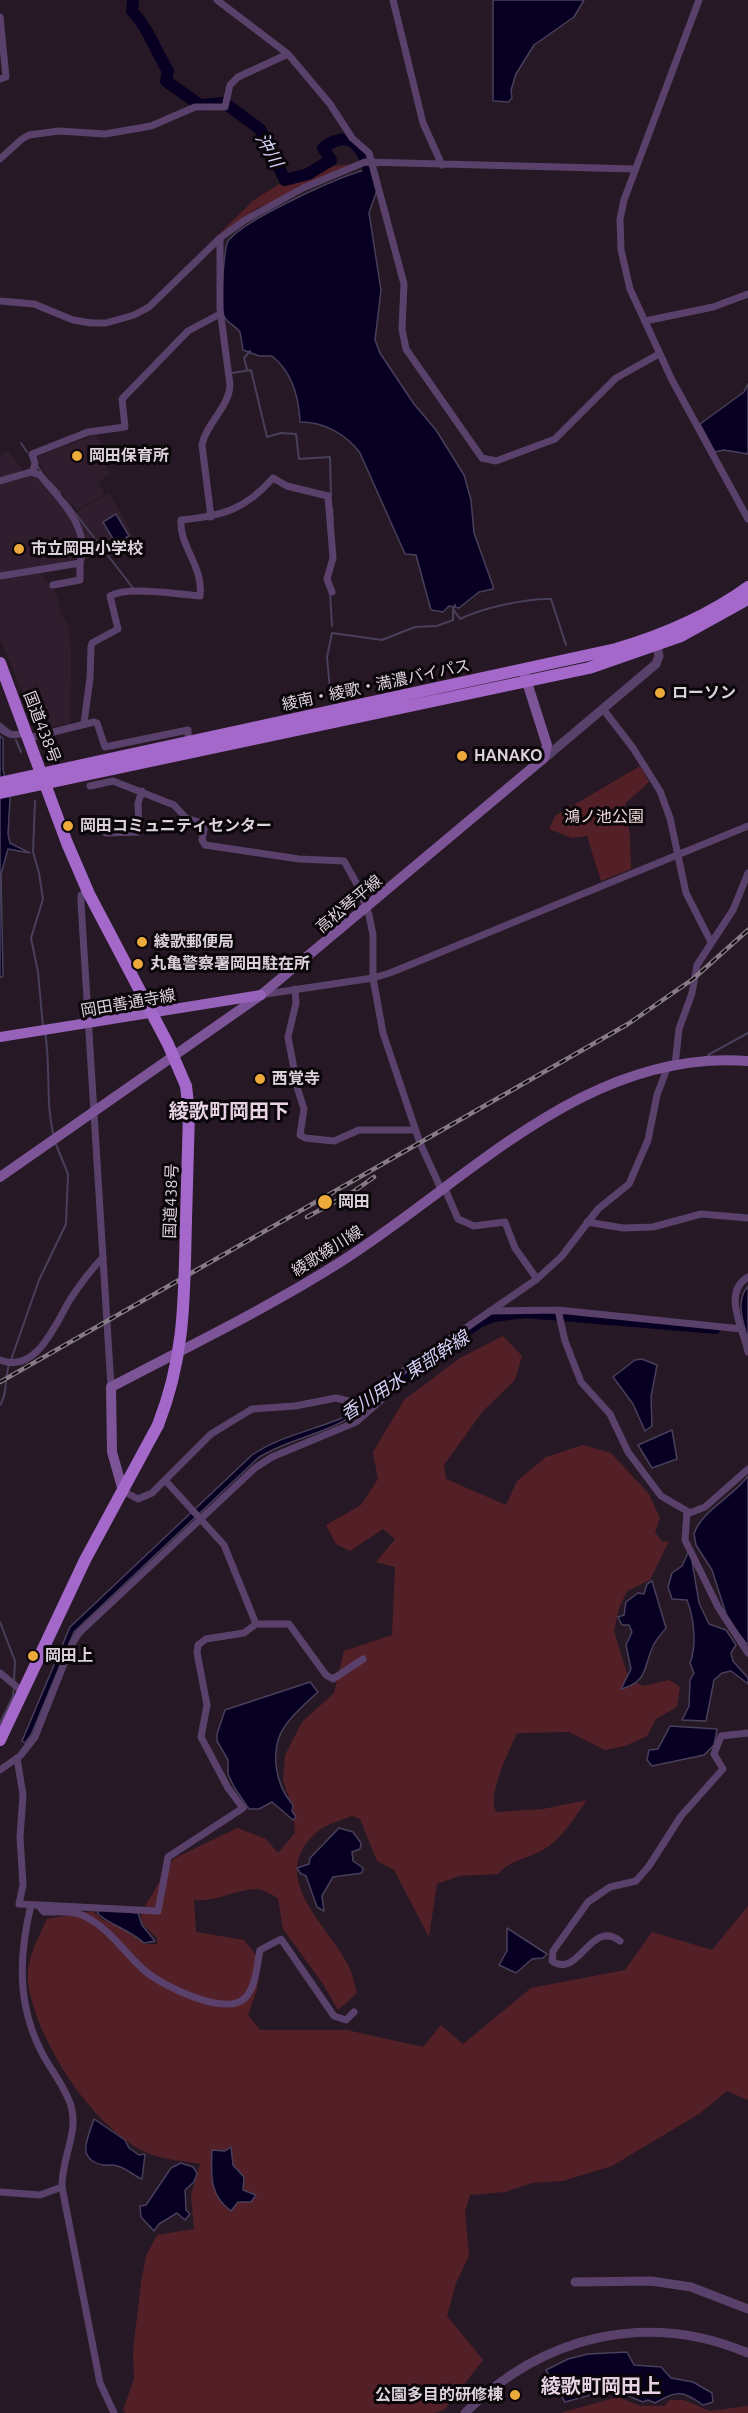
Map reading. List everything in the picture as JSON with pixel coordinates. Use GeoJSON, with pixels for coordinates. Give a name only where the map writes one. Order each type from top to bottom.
{"type":"FeatureCollection","features":[{"type":"Feature","properties":{"kind":"highway","name":"綾南・綾歌・満濃バイパス"},"geometry":{"type":"LineString","coordinates":[[0,793],[8,784],[525,676],[651,638],[706,613],[748,587]]}},
{"type":"Feature","properties":{"kind":"highway","name":"綾南・綾歌・満濃バイパス"},"geometry":{"type":"LineString","coordinates":[[525,676],[589,668],[657,646],[702,627],[748,599]]}},
{"type":"Feature","properties":{"kind":"highway","name":"国道438号"},"geometry":{"type":"LineString","coordinates":[[0,663],[88,891],[174,1056],[189,1100],[182,1338],[177,1371],[158,1425],[142,1459],[17,1688],[0,1740]]}},
{"type":"Feature","properties":{"kind":"main road"},"geometry":{"type":"LineString","coordinates":[[525,676],[545,738],[547,756]]}},
{"type":"Feature","properties":{"kind":"main road","name":"高松琴平線"},"geometry":{"type":"LineString","coordinates":[[0,1178],[261,995],[547,756]]}},
{"type":"Feature","properties":{"kind":"main road","name":"岡田善通寺線"},"geometry":{"type":"LineString","coordinates":[[0,1038],[261,995]]}},
{"type":"Feature","properties":{"kind":"main road","name":"綾歌綾川線"},"geometry":{"type":"LineString","coordinates":[[111,1387],[286,1294],[344,1259],[530,1128],[587,1093],[614,1082],[671,1065],[748,1061]]}},
{"type":"Feature","properties":{"kind":"main road"},"geometry":{"type":"LineString","coordinates":[[111,1387],[113,1456],[123,1491]]}},
{"type":"Feature","properties":{"kind":"main road"},"geometry":{"type":"LineString","coordinates":[[113,1456],[126,1467],[135,1466],[142,1459]]}},
{"type":"Feature","properties":{"kind":"street"},"geometry":{"type":"LineString","coordinates":[[217,0],[288,54],[311,79],[352,138],[369,153],[404,284],[402,329],[406,349],[482,458],[496,461],[555,440],[616,378],[659,354]]}},
{"type":"Feature","properties":{"kind":"street"},"geometry":{"type":"LineString","coordinates":[[393,0],[423,123],[442,165]]}},
{"type":"Feature","properties":{"kind":"street"},"geometry":{"type":"LineString","coordinates":[[699,0],[634,169],[620,219],[621,250],[630,289],[659,354],[748,519]]}},
{"type":"Feature","properties":{"kind":"street"},"geometry":{"type":"LineString","coordinates":[[0,17],[6,78],[0,79]]}},
{"type":"Feature","properties":{"kind":"street"},"geometry":{"type":"LineString","coordinates":[[0,159],[29,135],[59,131],[105,134],[151,126],[195,107],[226,105],[227,92],[237,77],[288,54]]}},
{"type":"Feature","properties":{"kind":"street"},"geometry":{"type":"LineString","coordinates":[[0,302],[34,304],[73,320],[91,323],[120,321],[149,307],[220,238],[245,220],[303,188],[358,164],[372,162],[634,169]]}},
{"type":"Feature","properties":{"kind":"street"},"geometry":{"type":"LineString","coordinates":[[211,517],[202,445],[205,434],[230,390],[220,314],[220,238]]}},
{"type":"Feature","properties":{"kind":"street"},"geometry":{"type":"LineString","coordinates":[[645,321],[713,307],[748,294]]}},
{"type":"Feature","properties":{"kind":"street"},"geometry":{"type":"LineString","coordinates":[[33,472],[35,463],[32,454],[88,432],[125,427],[122,399],[188,331],[220,314]]}},
{"type":"Feature","properties":{"kind":"street"},"geometry":{"type":"LineString","coordinates":[[0,481],[33,472],[40,475],[78,522],[83,554],[80,563],[80,580],[53,585]]}},
{"type":"Feature","properties":{"kind":"street"},"geometry":{"type":"LineString","coordinates":[[84,723],[92,643],[118,629],[110,596],[131,591],[182,592],[200,596],[195,561],[182,535],[181,520],[211,517],[237,509],[273,478],[287,486],[328,496],[333,558],[327,579],[332,592]]}},
{"type":"Feature","properties":{"kind":"street"},"geometry":{"type":"LineString","coordinates":[[0,576],[80,563]]}},
{"type":"Feature","properties":{"kind":"street"},"geometry":{"type":"LineString","coordinates":[[547,756],[656,664],[659,656],[657,646]]}},
{"type":"Feature","properties":{"kind":"street"},"geometry":{"type":"LineString","coordinates":[[603,709],[633,748],[660,791],[670,818],[686,893],[711,942]]}},
{"type":"Feature","properties":{"kind":"street"},"geometry":{"type":"LineString","coordinates":[[0,728],[7,734],[28,736],[75,728],[84,723],[98,723],[105,748],[188,730],[188,734]]}},
{"type":"Feature","properties":{"kind":"street"},"geometry":{"type":"LineString","coordinates":[[90,786],[113,780],[174,805],[186,818],[206,824],[202,840],[205,845],[299,859],[344,861],[358,886],[373,935],[373,978],[379,1019],[415,1130],[458,1219],[474,1226],[506,1222],[515,1248],[537,1279]]}},
{"type":"Feature","properties":{"kind":"street"},"geometry":{"type":"LineString","coordinates":[[106,833],[139,832],[138,803],[142,791]]}},
{"type":"Feature","properties":{"kind":"street"},"geometry":{"type":"LineString","coordinates":[[261,995],[373,978],[409,966],[748,826]]}},
{"type":"Feature","properties":{"kind":"street"},"geometry":{"type":"LineString","coordinates":[[123,1491],[133,1497],[144,1498],[211,1434],[252,1409],[295,1406],[336,1398],[357,1403],[384,1389],[537,1279],[562,1256],[598,1209],[629,1184],[635,1174],[648,1140],[657,1095],[671,1065],[679,1029],[692,993],[695,971],[733,910],[748,873]]}},
{"type":"Feature","properties":{"kind":"street"},"geometry":{"type":"LineString","coordinates":[[88,891],[81,895],[81,903],[111,1387]]}},
{"type":"Feature","properties":{"kind":"street"},"geometry":{"type":"LineString","coordinates":[[295,989],[296,1004],[288,1038],[304,1109],[300,1135],[305,1138],[334,1141],[358,1130],[415,1130]]}},
{"type":"Feature","properties":{"kind":"street"},"geometry":{"type":"LineString","coordinates":[[587,1222],[623,1228],[653,1227],[701,1214],[748,1218]]}},
{"type":"Feature","properties":{"kind":"street"},"geometry":{"type":"LineString","coordinates":[[0,1360],[10,1363],[20,1362],[43,1346],[86,1275],[103,1257]]}},
{"type":"Feature","properties":{"kind":"street"},"geometry":{"type":"LineString","coordinates":[[748,1277],[737,1286],[735,1295],[736,1313],[748,1352]]}},
{"type":"Feature","properties":{"kind":"street"},"geometry":{"type":"LineString","coordinates":[[490,1311],[558,1310],[742,1329]]}},
{"type":"Feature","properties":{"kind":"street"},"geometry":{"type":"LineString","coordinates":[[558,1310],[565,1341],[581,1382],[610,1414],[628,1452],[661,1496],[685,1509],[687,1514],[685,1540],[718,1607],[748,1653]]}},
{"type":"Feature","properties":{"kind":"street"},"geometry":{"type":"LineString","coordinates":[[0,1770],[17,1758],[38,1731],[74,1639],[200,1518],[265,1461],[356,1422],[379,1403],[384,1389]]}},
{"type":"Feature","properties":{"kind":"street"},"geometry":{"type":"LineString","coordinates":[[687,1514],[705,1507],[748,1469]]}},
{"type":"Feature","properties":{"kind":"street"},"geometry":{"type":"LineString","coordinates":[[165,1480],[229,1553],[256,1624]]}},
{"type":"Feature","properties":{"kind":"street"},"geometry":{"type":"LineString","coordinates":[[17,1758],[23,1795],[20,1837],[23,1885],[19,1904],[158,1911],[168,1857],[243,1808],[228,1788],[201,1737],[207,1705],[196,1649],[206,1639],[235,1636],[256,1624],[289,1624],[326,1675],[333,1679],[363,1659]]}},
{"type":"Feature","properties":{"kind":"street"},"geometry":{"type":"LineString","coordinates":[[0,1673],[17,1688]]}},
{"type":"Feature","properties":{"kind":"street"},"geometry":{"type":"LineString","coordinates":[[620,1941],[612,1935],[604,1935],[573,1961],[563,1965],[552,1961],[553,1951],[588,1902],[610,1887],[636,1881],[649,1866],[681,1816],[723,1769],[714,1754],[721,1736],[748,1733]]}},
{"type":"Feature","properties":{"kind":"street"},"geometry":{"type":"LineString","coordinates":[[35,1906],[44,1912],[73,1912],[91,1919],[152,1976],[219,2005],[236,2004],[244,1998],[253,1983],[260,1950],[281,1939],[334,2016],[346,2020],[354,2012]]}},
{"type":"Feature","properties":{"kind":"street"},"geometry":{"type":"LineString","coordinates":[[35,1906],[21,1952],[20,1972],[25,2003],[39,2048],[67,2096],[73,2117],[73,2130],[62,2168],[62,2187],[100,2382],[114,2413]]}},
{"type":"Feature","properties":{"kind":"street"},"geometry":{"type":"LineString","coordinates":[[0,2192],[40,2195],[62,2187]]}},
{"type":"Feature","properties":{"kind":"street"},"geometry":{"type":"LineString","coordinates":[[575,2282],[651,2281],[691,2287],[748,2309]]}},
{"type":"Feature","properties":{"kind":"street"},"geometry":{"type":"LineString","coordinates":[[465,2413],[493,2387],[522,2367],[555,2350],[586,2340],[640,2332],[673,2333],[702,2337],[748,2353]]}},
{"type":"Feature","properties":{"kind":"shaded area"},"geometry":{"type":"Polygon","coordinates":[[[493,0],[584,0],[574,17],[534,45],[516,74],[511,90],[512,98],[508,102],[493,101],[493,0]]]}},
{"type":"Feature","properties":{"kind":"shaded area"},"geometry":{"type":"Polygon","coordinates":[[[365,170],[368,178],[374,177],[377,190],[369,213],[381,290],[375,340],[380,353],[414,404],[436,430],[464,475],[471,500],[474,533],[493,586],[493,589],[479,592],[459,608],[449,606],[443,612],[431,610],[416,555],[405,554],[360,453],[334,430],[318,424],[300,422],[296,395],[285,370],[272,356],[259,356],[243,350],[240,332],[226,320],[223,314],[223,277],[228,241],[237,232],[271,211],[314,190],[365,170]]]}},
{"type":"Feature","properties":{"kind":"shaded area"},"geometry":{"type":"Polygon","coordinates":[[[748,384],[748,454],[724,450],[715,452],[700,424],[744,392],[748,384]]]}},
{"type":"Feature","properties":{"kind":"shaded area"},"geometry":{"type":"Polygon","coordinates":[[[96,434],[103,448],[100,452],[111,474],[98,482],[105,494],[77,510],[47,476],[37,457],[96,434]]]}},
{"type":"Feature","properties":{"kind":"shaded area"},"geometry":{"type":"Polygon","coordinates":[[[8,450],[23,471],[34,464],[75,513],[109,493],[136,540],[111,556],[106,550],[87,558],[0,574],[0,456],[8,450]]]}},
{"type":"Feature","properties":{"kind":"shaded area"},"geometry":{"type":"Polygon","coordinates":[[[116,514],[129,536],[116,544],[103,522],[116,514]]]}},
{"type":"Feature","properties":{"kind":"shaded area"},"geometry":{"type":"Polygon","coordinates":[[[40,572],[57,596],[61,615],[68,624],[71,650],[70,724],[46,728],[36,725],[0,639],[0,579],[40,572]]]}},
{"type":"Feature","properties":{"kind":"shaded area"},"geometry":{"type":"Polygon","coordinates":[[[0,736],[3,739],[3,770],[10,799],[8,834],[10,843],[30,853],[8,849],[1,874],[3,976],[0,978],[0,736]]]}},
{"type":"Feature","properties":{"kind":"shaded area"},"geometry":{"type":"Polygon","coordinates":[[[748,1286],[748,1339],[742,1319],[741,1305],[748,1286]]]}},
{"type":"Feature","properties":{"kind":"shaded area"},"geometry":{"type":"Polygon","coordinates":[[[642,1359],[657,1365],[651,1397],[652,1426],[645,1431],[633,1404],[613,1377],[635,1360],[642,1359]]]}},
{"type":"Feature","properties":{"kind":"shaded area"},"geometry":{"type":"Polygon","coordinates":[[[380,1393],[382,1394],[338,1424],[276,1448],[258,1458],[74,1632],[31,1735],[25,1743],[22,1741],[70,1627],[252,1455],[285,1438],[347,1416],[380,1393]]]}},
{"type":"Feature","properties":{"kind":"shaded area"},"geometry":{"type":"Polygon","coordinates":[[[672,1430],[677,1459],[652,1468],[638,1445],[672,1430]]]}},
{"type":"Feature","properties":{"kind":"shaded area"},"geometry":{"type":"Polygon","coordinates":[[[748,1476],[747,1644],[728,1620],[712,1570],[696,1545],[694,1534],[703,1518],[748,1476]]]}},
{"type":"Feature","properties":{"kind":"shaded area"},"geometry":{"type":"Polygon","coordinates":[[[690,1549],[699,1603],[709,1624],[726,1630],[736,1645],[731,1653],[733,1661],[748,1678],[748,1684],[731,1671],[722,1673],[714,1680],[706,1721],[682,1720],[689,1706],[690,1680],[694,1673],[690,1663],[694,1640],[693,1623],[687,1600],[672,1599],[668,1587],[672,1573],[682,1566],[690,1549]]]}},
{"type":"Feature","properties":{"kind":"shaded area"},"geometry":{"type":"Polygon","coordinates":[[[652,1581],[666,1628],[654,1644],[641,1677],[630,1686],[621,1689],[631,1669],[626,1645],[632,1632],[629,1625],[622,1625],[618,1617],[624,1615],[626,1602],[638,1593],[644,1594],[647,1584],[652,1581]]]}},
{"type":"Feature","properties":{"kind":"shaded area"},"geometry":{"type":"Polygon","coordinates":[[[310,1682],[318,1692],[296,1712],[285,1726],[277,1745],[278,1777],[293,1805],[292,1811],[296,1817],[293,1820],[272,1802],[259,1809],[249,1809],[234,1787],[228,1774],[228,1760],[217,1741],[225,1710],[310,1682]]]}},
{"type":"Feature","properties":{"kind":"shaded area"},"geometry":{"type":"Polygon","coordinates":[[[670,1726],[717,1729],[714,1745],[704,1755],[652,1766],[647,1760],[649,1750],[658,1749],[670,1726]]]}},
{"type":"Feature","properties":{"kind":"shaded area"},"geometry":{"type":"Polygon","coordinates":[[[339,1828],[353,1832],[361,1843],[360,1849],[352,1852],[353,1861],[363,1868],[362,1873],[333,1877],[322,1896],[324,1911],[317,1907],[306,1876],[297,1868],[309,1864],[310,1858],[339,1828]]]}},
{"type":"Feature","properties":{"kind":"shaded area"},"geometry":{"type":"Polygon","coordinates":[[[98,1909],[138,1913],[142,1925],[155,1941],[144,1943],[103,1918],[98,1914],[98,1909]]]}},
{"type":"Feature","properties":{"kind":"shaded area"},"geometry":{"type":"Polygon","coordinates":[[[507,1928],[547,1954],[543,1958],[532,1959],[516,1973],[499,1965],[507,1951],[507,1928]]]}},
{"type":"Feature","properties":{"kind":"shaded area"},"geometry":{"type":"Polygon","coordinates":[[[94,2119],[125,2140],[129,2148],[139,2155],[145,2154],[142,2179],[121,2167],[103,2165],[89,2158],[86,2147],[94,2119]]]}},
{"type":"Feature","properties":{"kind":"shaded area"},"geometry":{"type":"Polygon","coordinates":[[[231,2147],[233,2165],[244,2177],[243,2190],[256,2195],[251,2202],[238,2202],[231,2211],[215,2191],[211,2168],[212,2150],[225,2151],[231,2147]]]}},
{"type":"Feature","properties":{"kind":"shaded area"},"geometry":{"type":"Polygon","coordinates":[[[181,2163],[193,2167],[197,2173],[194,2182],[185,2190],[186,2210],[190,2214],[185,2220],[177,2213],[159,2224],[154,2231],[141,2217],[140,2206],[146,2205],[171,2168],[181,2163]]]}},
{"type":"Feature","properties":{"kind":"shaded area"},"geometry":{"type":"Polygon","coordinates":[[[627,2352],[634,2365],[661,2367],[671,2378],[693,2382],[712,2393],[713,2402],[703,2405],[684,2394],[674,2394],[655,2403],[648,2400],[643,2402],[612,2389],[565,2402],[546,2370],[568,2359],[588,2354],[627,2352]]]}},
{"type":"Feature","properties":{"kind":"green space"},"geometry":{"type":"Polygon","coordinates":[[[351,164],[256,209],[214,239],[254,200],[281,183],[298,176],[308,175],[318,168],[351,164]]]}},
{"type":"Feature","properties":{"kind":"green space","name":"鴻ノ池公園"},"geometry":{"type":"Polygon","coordinates":[[[640,766],[649,782],[625,804],[630,837],[631,869],[601,881],[587,836],[572,838],[549,829],[555,816],[640,766]]]}},
{"type":"Feature","properties":{"kind":"green space"},"geometry":{"type":"Polygon","coordinates":[[[503,1336],[522,1356],[515,1380],[483,1411],[444,1465],[446,1479],[506,1505],[517,1481],[546,1457],[583,1445],[611,1453],[649,1494],[660,1518],[655,1532],[662,1542],[669,1541],[650,1580],[627,1591],[619,1608],[614,1631],[629,1680],[644,1686],[669,1680],[680,1687],[677,1707],[656,1719],[647,1736],[625,1746],[605,1750],[569,1732],[517,1733],[504,1761],[494,1794],[496,1812],[543,1809],[587,1800],[562,1834],[543,1850],[513,1863],[498,1874],[459,1876],[437,1884],[429,1937],[394,1870],[377,1861],[360,1819],[352,1816],[318,1831],[303,1848],[297,1864],[298,1881],[304,1898],[352,1973],[357,1993],[338,2010],[323,1984],[283,1929],[278,1898],[256,1889],[210,1899],[194,1900],[196,1932],[244,1940],[260,1960],[257,1989],[248,2015],[260,2030],[347,2030],[423,2047],[441,2025],[463,2044],[531,1988],[625,1970],[652,1932],[712,1950],[748,1906],[748,2100],[727,2091],[699,2114],[612,2166],[563,2181],[532,2183],[505,2192],[470,2195],[465,2212],[469,2256],[456,2283],[447,2316],[483,2360],[444,2410],[434,2413],[126,2413],[123,2410],[134,2379],[133,2352],[146,2256],[157,2235],[194,2229],[191,2195],[200,2164],[150,2154],[130,2143],[110,2127],[91,2107],[57,2060],[35,2011],[28,1978],[32,1952],[47,1919],[93,1911],[101,1919],[119,1926],[145,1944],[157,1944],[157,1938],[142,1923],[141,1913],[173,1859],[237,1828],[266,1839],[278,1853],[295,1833],[293,1809],[283,1781],[285,1755],[302,1722],[334,1693],[344,1651],[392,1635],[395,1567],[376,1562],[395,1539],[383,1529],[350,1551],[336,1544],[326,1525],[361,1505],[378,1479],[373,1452],[404,1400],[460,1358],[503,1336]]]}},
{"type":"Feature","properties":{"kind":"green space"},"geometry":{"type":"Polygon","coordinates":[[[618,2397],[640,2406],[664,2406],[670,2400],[684,2400],[710,2411],[748,2406],[748,2413],[560,2413],[618,2397]]]}},
{"type":"Feature","properties":{"kind":"waterway","name":"沖川"},"geometry":{"type":"LineString","coordinates":[[133,0],[132,11],[147,32],[168,71],[166,81],[200,105],[223,103],[260,129],[285,180],[308,174],[331,160],[323,148],[341,139],[352,141],[365,158]]}},
{"type":"Feature","properties":{"kind":"waterway","name":"沖川"},"geometry":{"type":"LineString","coordinates":[[358,188],[369,174],[368,167]]}},
{"type":"Feature","properties":{"kind":"waterway"},"geometry":{"type":"LineString","coordinates":[[247,369],[244,358],[250,351]]}},
{"type":"Feature","properties":{"kind":"waterway"},"geometry":{"type":"LineString","coordinates":[[232,373],[251,370],[267,437],[281,433],[296,434],[299,459],[330,457],[331,496]]}},
{"type":"Feature","properties":{"kind":"waterway"},"geometry":{"type":"LineString","coordinates":[[21,443],[27,452]]}},
{"type":"Feature","properties":{"kind":"waterway"},"geometry":{"type":"LineString","coordinates":[[38,467],[42,473]]}},
{"type":"Feature","properties":{"kind":"waterway"},"geometry":{"type":"LineString","coordinates":[[50,482],[60,493]]}},
{"type":"Feature","properties":{"kind":"waterway"},"geometry":{"type":"LineString","coordinates":[[65,500],[133,588]]}},
{"type":"Feature","properties":{"kind":"waterway"},"geometry":{"type":"LineString","coordinates":[[332,508],[333,520]]}},
{"type":"Feature","properties":{"kind":"waterway"},"geometry":{"type":"LineString","coordinates":[[330,593],[332,626]]}},
{"type":"Feature","properties":{"kind":"waterway"},"geometry":{"type":"LineString","coordinates":[[455,605],[453,609],[460,619],[505,605],[551,599],[566,645]]}},
{"type":"Feature","properties":{"kind":"waterway"},"geometry":{"type":"LineString","coordinates":[[331,701],[327,657],[332,633],[382,640],[415,627],[437,626],[453,620],[453,609]]}},
{"type":"Feature","properties":{"kind":"waterway"},"geometry":{"type":"LineString","coordinates":[[0,723],[10,731]]}},
{"type":"Feature","properties":{"kind":"waterway"},"geometry":{"type":"LineString","coordinates":[[16,740],[21,752]]}},
{"type":"Feature","properties":{"kind":"waterway"},"geometry":{"type":"LineString","coordinates":[[35,801],[33,852],[43,899],[31,938],[38,972],[43,1027]]}},
{"type":"Feature","properties":{"kind":"waterway"},"geometry":{"type":"LineString","coordinates":[[45,1032],[51,1124],[54,1137]]}},
{"type":"Feature","properties":{"kind":"waterway"},"geometry":{"type":"LineString","coordinates":[[708,1055],[748,1033]]}},
{"type":"Feature","properties":{"kind":"waterway"},"geometry":{"type":"LineString","coordinates":[[11,1360],[39,1280],[66,1224],[68,1174],[55,1142]]}},
{"type":"Feature","properties":{"kind":"waterway","name":"香川用水 東部幹線"},"geometry":{"type":"LineString","coordinates":[[382,1393],[481,1323],[494,1318],[525,1314],[716,1330]]}},
{"type":"Feature","properties":{"kind":"waterway"},"geometry":{"type":"LineString","coordinates":[[0,1405],[4,1396],[9,1365]]}},
{"type":"Feature","properties":{"kind":"waterway"},"geometry":{"type":"LineString","coordinates":[[0,1622],[15,1661],[14,1681]]}},
{"type":"Feature","properties":{"kind":"waterway"},"geometry":{"type":"LineString","coordinates":[[0,1723],[13,1696],[14,1686]]}},
{"type":"Feature","properties":{"kind":"railway"},"geometry":{"type":"LineString","coordinates":[[0,1382],[628,1024],[693,979],[748,930]]}},
{"type":"Feature","properties":{"kind":"railway"},"geometry":{"type":"LineString","coordinates":[[307,1217],[353,1192],[374,1177]]}},
{"type":"Feature","properties":{"kind":"place","name":"岡田保育所"},"geometry":{"type":"Point","coordinates":[77,456]}},
{"type":"Feature","properties":{"kind":"place","name":"市立岡田小学校"},"geometry":{"type":"Point","coordinates":[19,549]}},
{"type":"Feature","properties":{"kind":"place","name":"ローソン"},"geometry":{"type":"Point","coordinates":[660,693]}},
{"type":"Feature","properties":{"kind":"place","name":"HANAKO"},"geometry":{"type":"Point","coordinates":[462,756]}},
{"type":"Feature","properties":{"kind":"place","name":"岡田コミュニティセンター"},"geometry":{"type":"Point","coordinates":[68,826]}},
{"type":"Feature","properties":{"kind":"place","name":"綾歌郵便局"},"geometry":{"type":"Point","coordinates":[142,942]}},
{"type":"Feature","properties":{"kind":"place","name":"丸亀警察署岡田駐在所"},"geometry":{"type":"Point","coordinates":[138,964]}},
{"type":"Feature","properties":{"kind":"place","name":"西覚寺"},"geometry":{"type":"Point","coordinates":[260,1079]}},
{"type":"Feature","properties":{"kind":"place","name":"岡田"},"geometry":{"type":"Point","coordinates":[325,1202]}},
{"type":"Feature","properties":{"kind":"place","name":"岡田上"},"geometry":{"type":"Point","coordinates":[33,1656]}},
{"type":"Feature","properties":{"kind":"place","name":"公園多目的研修棟"},"geometry":{"type":"Point","coordinates":[515,2395]}},
{"type":"Feature","properties":{"kind":"district","name":"綾歌町岡田下"},"geometry":{"type":"Point","coordinates":[229,1111]}},
{"type":"Feature","properties":{"kind":"district","name":"綾歌町岡田上"},"geometry":{"type":"Point","coordinates":[601,2386]}}]}
